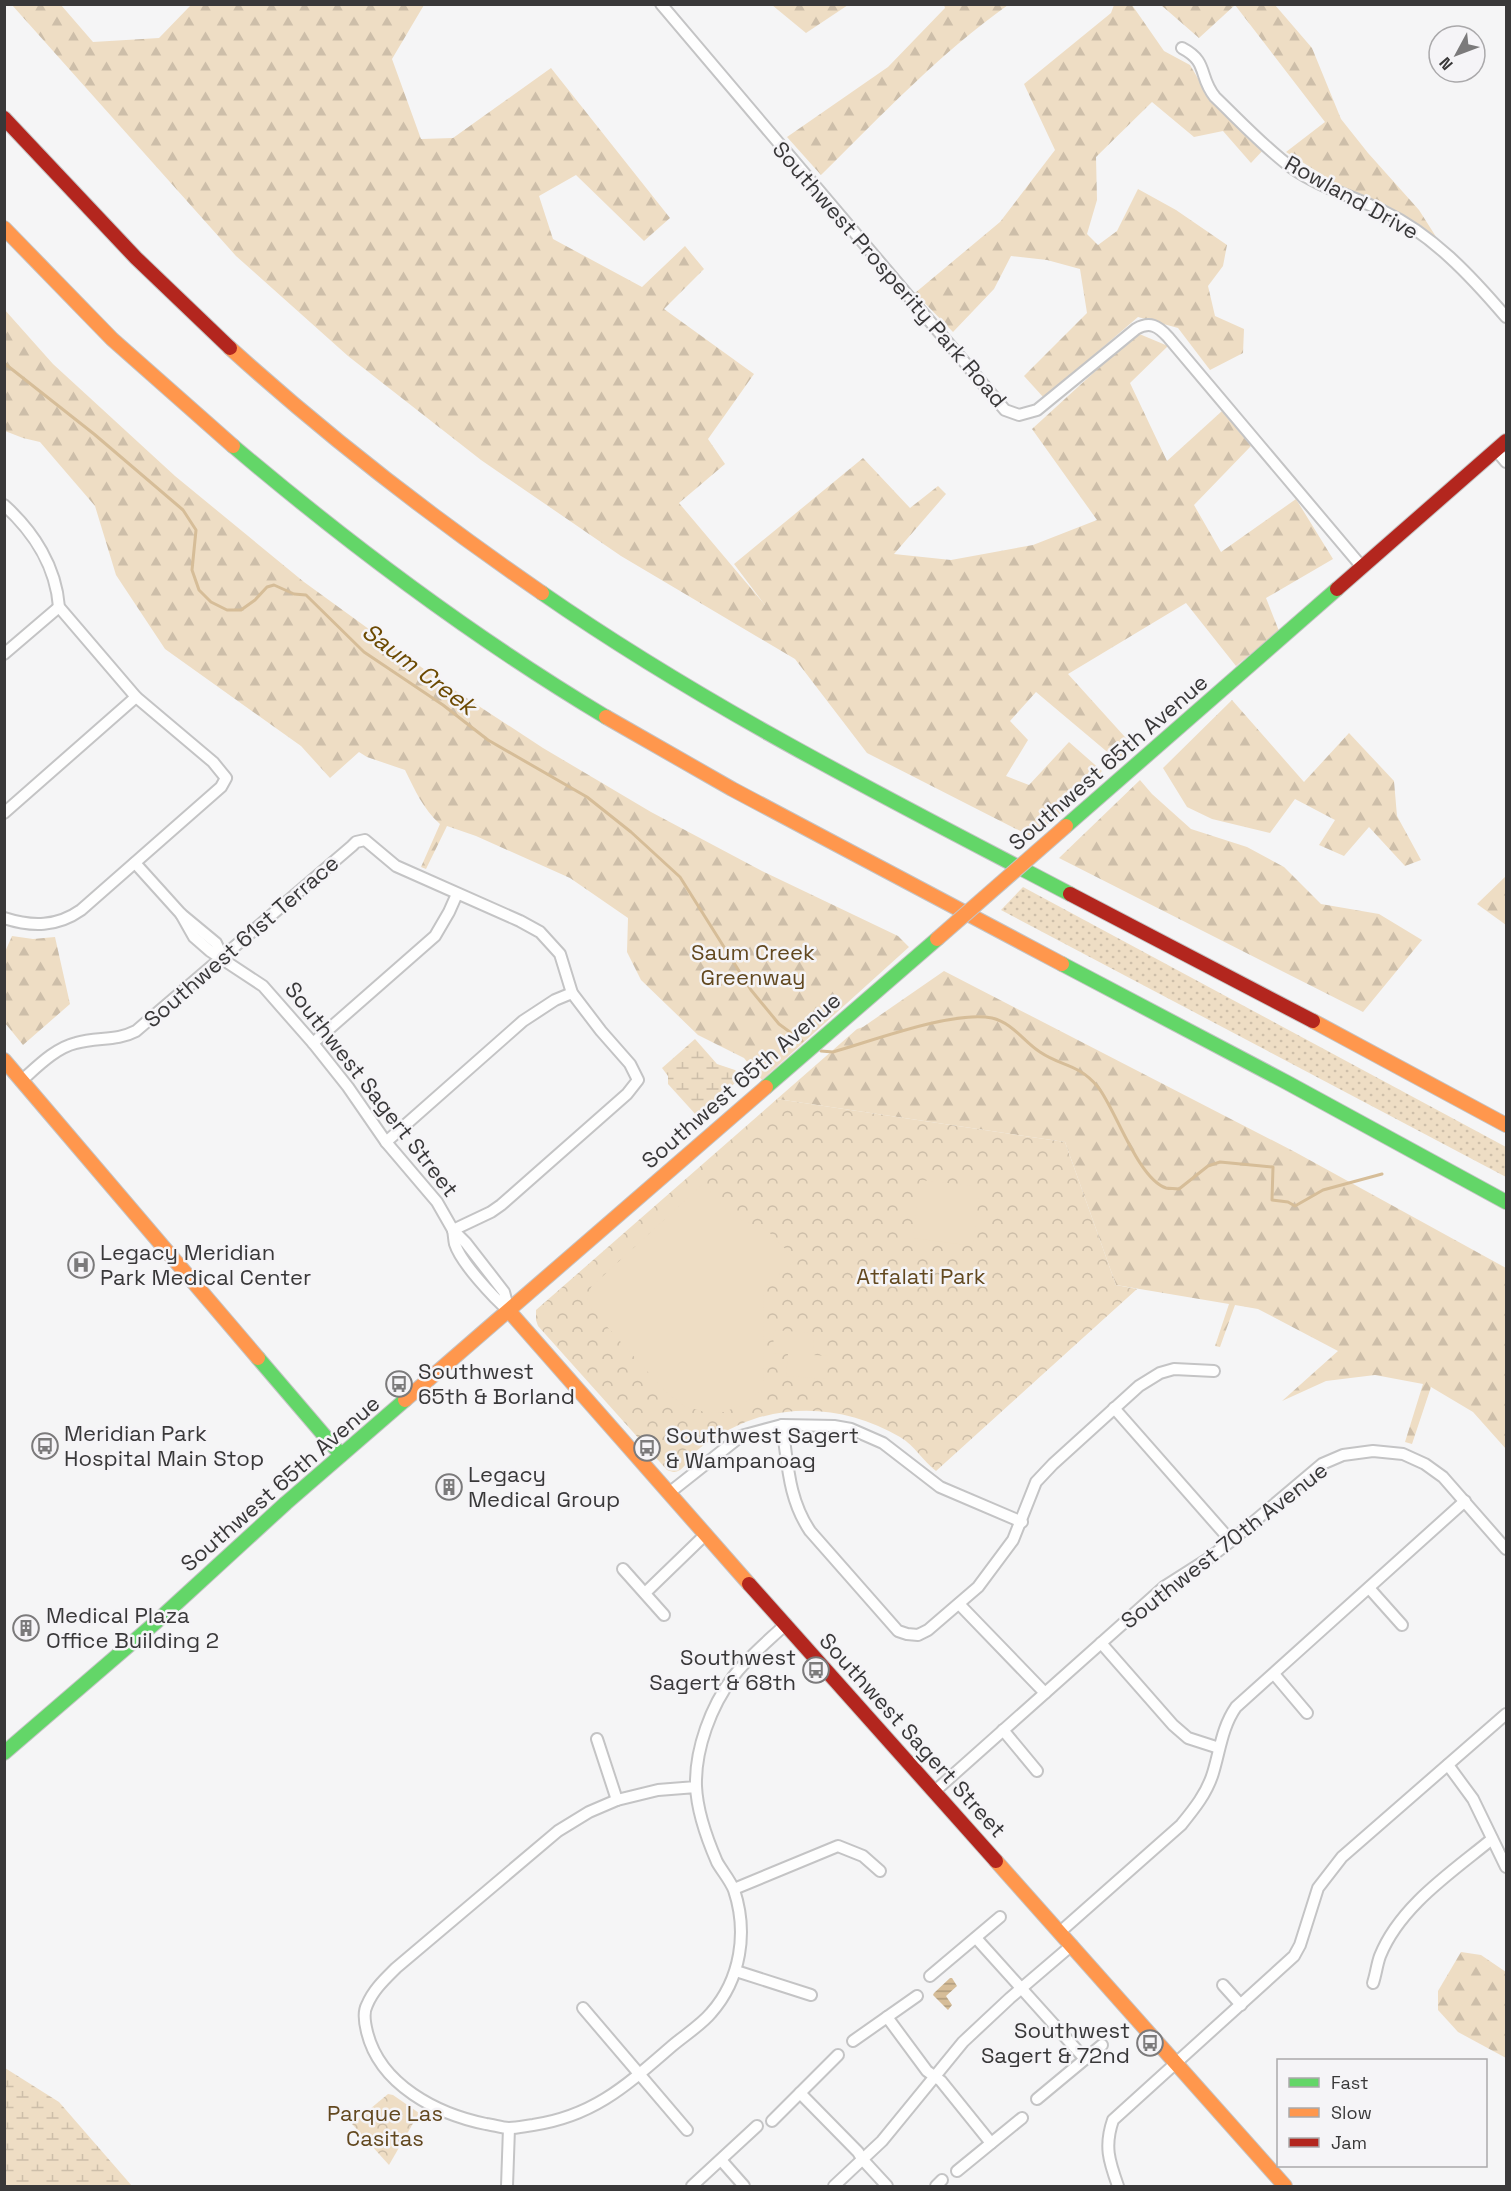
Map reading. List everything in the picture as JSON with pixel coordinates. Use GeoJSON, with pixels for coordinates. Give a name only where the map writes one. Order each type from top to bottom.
{"type":"FeatureCollection","features":[{"type":"Feature","properties":{"kind":"main road"},"geometry":{"type":"LineString","coordinates":[[4,118],[158,280],[294,404],[411,499],[557,605],[671,677],[835,771],[1371,1051],[1506,1125]]}},
{"type":"Feature","properties":{"kind":"main road"},"geometry":{"type":"LineString","coordinates":[[4,228],[110,337],[204,423],[260,470],[400,579],[555,685],[729,788],[1347,1115],[1506,1202]]}},
{"type":"Feature","properties":{"kind":"main road","name":"Southwest 65th Avenue"},"geometry":{"type":"LineString","coordinates":[[4,1753],[155,1623],[224,1558],[341,1455],[937,939],[1501,445]]}},
{"type":"Feature","properties":{"kind":"main road"},"geometry":{"type":"LineString","coordinates":[[1371,1051],[1506,1111]]}},
{"type":"Feature","properties":{"kind":"main road"},"geometry":{"type":"LineString","coordinates":[[4,1060],[341,1455]]}},
{"type":"Feature","properties":{"kind":"main road","name":"Southwest Sagert Street"},"geometry":{"type":"LineString","coordinates":[[509,1311],[1285,2187]]}},
{"type":"Feature","properties":{"kind":"street","name":"Southwest Prosperity Park Road"},"geometry":{"type":"LineString","coordinates":[[661,4],[1005,410],[1019,415],[1037,410],[1136,329],[1144,325],[1156,326],[1168,337],[1362,567]]}},
{"type":"Feature","properties":{"kind":"street","name":"Rowland Drive"},"geometry":{"type":"LineString","coordinates":[[1182,48],[1194,54],[1200,63],[1208,87],[1215,97],[1291,167],[1331,190],[1383,211],[1413,227],[1460,267],[1506,317]]}},
{"type":"Feature","properties":{"kind":"street"},"geometry":{"type":"LineString","coordinates":[[1501,445],[1506,462]]}},
{"type":"Feature","properties":{"kind":"street"},"geometry":{"type":"LineString","coordinates":[[4,506],[28,532],[47,561],[56,588],[59,607],[136,697],[213,762],[226,778],[221,787],[69,918],[45,925],[4,918]]}},
{"type":"Feature","properties":{"kind":"street"},"geometry":{"type":"LineString","coordinates":[[4,654],[59,607]]}},
{"type":"Feature","properties":{"kind":"street"},"geometry":{"type":"LineString","coordinates":[[4,813],[136,697]]}},
{"type":"Feature","properties":{"kind":"street","name":"Southwest 61st Terrace"},"geometry":{"type":"LineString","coordinates":[[21,1081],[53,1054],[75,1043],[116,1038],[136,1030],[356,842],[365,840],[396,867],[457,894]]}},
{"type":"Feature","properties":{"kind":"street","name":"Southwest Sagert Street"},"geometry":{"type":"LineString","coordinates":[[135,863],[181,914],[216,943],[222,958],[263,986],[313,1043],[348,1087],[386,1142],[436,1202],[453,1230],[504,1292],[509,1311]]}},
{"type":"Feature","properties":{"kind":"street"},"geometry":{"type":"LineString","coordinates":[[313,1043],[435,936],[457,894],[540,932],[560,954],[572,993],[630,1064],[638,1080],[627,1094],[501,1205],[453,1230]]}},
{"type":"Feature","properties":{"kind":"street"},"geometry":{"type":"LineString","coordinates":[[386,1142],[524,1021],[555,1000],[572,993]]}},
{"type":"Feature","properties":{"kind":"street"},"geometry":{"type":"LineString","coordinates":[[782,1425],[792,1494],[802,1518],[820,1544],[898,1631],[918,1635],[928,1630],[959,1604],[993,1569],[1022,1522],[1036,1482],[1114,1408],[1139,1386],[1160,1373],[1174,1369],[1214,1371]]}},
{"type":"Feature","properties":{"kind":"street"},"geometry":{"type":"LineString","coordinates":[[1114,1408],[1231,1541]]}},
{"type":"Feature","properties":{"kind":"street"},"geometry":{"type":"LineString","coordinates":[[669,1493],[741,1436],[782,1425],[834,1426],[851,1429],[883,1443],[940,1487],[1022,1522]]}},
{"type":"Feature","properties":{"kind":"street","name":"Southwest 70th Avenue"},"geometry":{"type":"LineString","coordinates":[[934,1791],[1164,1587],[1208,1559],[1322,1464],[1343,1455],[1373,1451],[1403,1454],[1425,1464],[1443,1477],[1506,1549]]}},
{"type":"Feature","properties":{"kind":"street"},"geometry":{"type":"LineString","coordinates":[[1060,1932],[1181,1825],[1205,1793],[1213,1775],[1227,1719],[1236,1707],[1465,1501]]}},
{"type":"Feature","properties":{"kind":"street"},"geometry":{"type":"LineString","coordinates":[[645,1593],[706,1534]]}},
{"type":"Feature","properties":{"kind":"street"},"geometry":{"type":"LineString","coordinates":[[623,1569],[664,1615]]}},
{"type":"Feature","properties":{"kind":"street"},"geometry":{"type":"LineString","coordinates":[[1369,1588],[1402,1625]]}},
{"type":"Feature","properties":{"kind":"street"},"geometry":{"type":"LineString","coordinates":[[959,1604],[1045,1694]]}},
{"type":"Feature","properties":{"kind":"street"},"geometry":{"type":"LineString","coordinates":[[696,1786],[658,1790],[617,1800],[589,1812],[558,1831],[380,1984],[366,2006],[365,2024],[370,2043],[387,2072],[413,2094],[440,2110],[474,2121],[509,2128],[547,2122],[583,2112],[610,2097],[711,2014],[736,1971],[742,1934],[734,1889],[718,1863],[705,1831],[696,1786],[698,1761],[705,1733],[722,1694],[746,1661],[786,1624]]}},
{"type":"Feature","properties":{"kind":"street"},"geometry":{"type":"LineString","coordinates":[[1101,1643],[1173,1725],[1188,1738],[1219,1748]]}},
{"type":"Feature","properties":{"kind":"street"},"geometry":{"type":"LineString","coordinates":[[1274,1674],[1307,1713]]}},
{"type":"Feature","properties":{"kind":"street"},"geometry":{"type":"LineString","coordinates":[[1118,2187],[1109,2163],[1107,2137],[1113,2120],[1294,1956],[1300,1945],[1318,1888],[1342,1857],[1506,1714]]}},
{"type":"Feature","properties":{"kind":"street"},"geometry":{"type":"LineString","coordinates":[[1003,1730],[1037,1771]]}},
{"type":"Feature","properties":{"kind":"street"},"geometry":{"type":"LineString","coordinates":[[597,1739],[617,1800]]}},
{"type":"Feature","properties":{"kind":"street"},"geometry":{"type":"LineString","coordinates":[[1448,1765],[1467,1788],[1506,1867]]}},
{"type":"Feature","properties":{"kind":"street"},"geometry":{"type":"LineString","coordinates":[[1373,1983],[1380,1956],[1398,1924],[1429,1892],[1492,1839]]}},
{"type":"Feature","properties":{"kind":"street"},"geometry":{"type":"LineString","coordinates":[[734,1889],[838,1846],[863,1857],[880,1871]]}},
{"type":"Feature","properties":{"kind":"street"},"geometry":{"type":"LineString","coordinates":[[930,1976],[1000,1917]]}},
{"type":"Feature","properties":{"kind":"street"},"geometry":{"type":"LineString","coordinates":[[976,1938],[1085,2059]]}},
{"type":"Feature","properties":{"kind":"street"},"geometry":{"type":"LineString","coordinates":[[834,2187],[896,2125],[963,2042],[1072,1945]]}},
{"type":"Feature","properties":{"kind":"street"},"geometry":{"type":"LineString","coordinates":[[736,1971],[811,1995]]}},
{"type":"Feature","properties":{"kind":"street"},"geometry":{"type":"LineString","coordinates":[[1223,1984],[1241,2005]]}},
{"type":"Feature","properties":{"kind":"street"},"geometry":{"type":"LineString","coordinates":[[852,2041],[917,1996]]}},
{"type":"Feature","properties":{"kind":"street"},"geometry":{"type":"LineString","coordinates":[[583,2008],[687,2130]]}},
{"type":"Feature","properties":{"kind":"street"},"geometry":{"type":"LineString","coordinates":[[887,2017],[927,2071],[941,2081],[991,2143]]}},
{"type":"Feature","properties":{"kind":"street"},"geometry":{"type":"LineString","coordinates":[[1038,2099],[1102,2045]]}},
{"type":"Feature","properties":{"kind":"street"},"geometry":{"type":"LineString","coordinates":[[772,2121],[838,2055]]}},
{"type":"Feature","properties":{"kind":"street"},"geometry":{"type":"LineString","coordinates":[[800,2093],[858,2152],[887,2187]]}},
{"type":"Feature","properties":{"kind":"street"},"geometry":{"type":"LineString","coordinates":[[957,2171],[1022,2118]]}},
{"type":"Feature","properties":{"kind":"street"},"geometry":{"type":"LineString","coordinates":[[692,2187],[758,2126]]}},
{"type":"Feature","properties":{"kind":"street"},"geometry":{"type":"LineString","coordinates":[[507,2187],[509,2128]]}},
{"type":"Feature","properties":{"kind":"street"},"geometry":{"type":"LineString","coordinates":[[721,2160],[744,2187]]}},
{"type":"Feature","properties":{"kind":"green space"},"geometry":{"type":"Polygon","coordinates":[[[12,5],[61,5],[93,42],[159,38],[191,5],[424,5],[392,59],[421,139],[453,138],[551,68],[670,218],[644,241],[576,175],[539,196],[553,239],[642,287],[685,246],[704,269],[664,309],[754,374],[708,439],[725,464],[679,503],[765,605],[734,564],[863,458],[910,508],[938,486],[946,494],[894,554],[951,560],[1033,545],[1097,520],[1032,429],[1137,333],[1168,346],[1130,383],[1167,461],[1222,411],[1251,446],[1194,505],[1221,552],[1296,499],[1333,559],[1266,598],[1279,631],[1236,666],[1186,603],[1068,674],[1134,747],[1118,761],[1036,692],[1010,721],[1028,740],[1006,776],[1029,785],[1069,742],[1102,771],[1054,820],[1030,836],[867,753],[795,659],[621,556],[481,460],[348,356],[236,256],[12,5]]]}},
{"type":"Feature","properties":{"kind":"green space"},"geometry":{"type":"Polygon","coordinates":[[[772,5],[848,5],[806,33],[772,5]]]}},
{"type":"Feature","properties":{"kind":"green space"},"geometry":{"type":"Polygon","coordinates":[[[944,5],[1008,5],[935,64],[821,175],[787,137],[888,67],[945,8],[944,5]]]}},
{"type":"Feature","properties":{"kind":"green space"},"geometry":{"type":"Polygon","coordinates":[[[1114,5],[1132,5],[1164,51],[1190,65],[1209,97],[1264,149],[1251,163],[1223,131],[1194,137],[1152,102],[1096,157],[1097,200],[1087,234],[1098,245],[1117,231],[1138,189],[1176,210],[1227,245],[1223,266],[1208,286],[1215,316],[1244,329],[1243,353],[1210,370],[1178,328],[1138,317],[1044,398],[1024,376],[1087,313],[1080,269],[1047,260],[1011,256],[994,289],[953,332],[915,293],[1000,222],[1055,150],[1024,84],[1111,13],[1114,5]]]}},
{"type":"Feature","properties":{"kind":"green space"},"geometry":{"type":"Polygon","coordinates":[[[1161,5],[1235,5],[1199,38],[1161,5]]]}},
{"type":"Feature","properties":{"kind":"green space"},"geometry":{"type":"Polygon","coordinates":[[[1235,5],[1275,5],[1312,48],[1341,119],[1419,210],[1440,243],[1392,210],[1339,185],[1286,152],[1325,122],[1235,5]]]}},
{"type":"Feature","properties":{"kind":"green space","name":"Saum Creek Greenway"},"geometry":{"type":"Polygon","coordinates":[[[4,309],[53,364],[175,476],[304,582],[439,680],[543,748],[651,812],[762,871],[898,936],[909,947],[762,1080],[744,1058],[698,1035],[641,980],[627,952],[628,918],[570,878],[476,836],[447,826],[426,869],[421,867],[440,824],[424,806],[405,770],[359,752],[330,778],[301,746],[165,649],[116,575],[95,506],[40,442],[5,431],[4,309]]]}},
{"type":"Feature","properties":{"kind":"green space"},"geometry":{"type":"Polygon","coordinates":[[[1232,700],[1304,782],[1349,733],[1394,781],[1397,816],[1421,860],[1405,866],[1369,827],[1344,856],[1319,845],[1335,820],[1295,799],[1270,833],[1212,819],[1187,807],[1163,768],[1232,700]]]}},
{"type":"Feature","properties":{"kind":"green space"},"geometry":{"type":"Polygon","coordinates":[[[1140,780],[1191,829],[1247,847],[1284,867],[1321,904],[1379,914],[1422,940],[1363,1012],[1059,858],[1140,780]]]}},
{"type":"Feature","properties":{"kind":"green space"},"geometry":{"type":"Polygon","coordinates":[[[1506,876],[1506,925],[1477,904],[1506,876]]]}},
{"type":"Feature","properties":{"kind":"green space"},"geometry":{"type":"Polygon","coordinates":[[[1023,887],[1506,1147],[1506,1177],[1001,910],[1023,887]]]}},
{"type":"Feature","properties":{"kind":"green space"},"geometry":{"type":"Polygon","coordinates":[[[12,936],[33,939],[55,937],[70,1004],[23,1045],[5,1023],[5,952],[12,936]]]}},
{"type":"Feature","properties":{"kind":"green space","name":"Saum Creek Greenway"},"geometry":{"type":"Polygon","coordinates":[[[944,971],[1295,1152],[1506,1268],[1506,1449],[1473,1412],[1431,1387],[1412,1444],[1405,1442],[1423,1384],[1375,1375],[1326,1381],[1282,1401],[1338,1351],[1258,1309],[1235,1305],[1220,1347],[1215,1346],[1229,1304],[1116,1285],[1065,1142],[777,1099],[857,1029],[944,971]]]}},
{"type":"Feature","properties":{"kind":"green space"},"geometry":{"type":"Polygon","coordinates":[[[695,1039],[717,1064],[735,1070],[742,1077],[697,1116],[668,1084],[668,1076],[662,1068],[695,1039]]]}},
{"type":"Feature","properties":{"kind":"green space","name":"Atfalati Park"},"geometry":{"type":"Polygon","coordinates":[[[777,1099],[1065,1142],[1116,1285],[1137,1289],[936,1471],[905,1441],[883,1428],[847,1416],[810,1411],[773,1414],[746,1422],[708,1442],[677,1472],[667,1470],[538,1326],[536,1310],[777,1099]]]}},
{"type":"Feature","properties":{"kind":"green space"},"geometry":{"type":"Polygon","coordinates":[[[920,1180],[980,1187],[973,1246],[913,1238],[920,1180]]]}},
{"type":"Feature","properties":{"kind":"green space"},"geometry":{"type":"Polygon","coordinates":[[[703,1184],[733,1217],[766,1229],[796,1260],[764,1287],[763,1389],[742,1405],[724,1412],[708,1413],[684,1406],[665,1391],[592,1310],[587,1299],[591,1287],[703,1184]]]}},
{"type":"Feature","properties":{"kind":"green space"},"geometry":{"type":"Polygon","coordinates":[[[774,1330],[814,1333],[813,1355],[828,1356],[827,1379],[786,1376],[788,1354],[773,1353],[774,1330]]]}},
{"type":"Feature","properties":{"kind":"green space"},"geometry":{"type":"Polygon","coordinates":[[[1461,1952],[1481,1955],[1506,1972],[1506,2058],[1458,2032],[1438,2010],[1438,1991],[1461,1952]]]}},
{"type":"Feature","properties":{"kind":"green space"},"geometry":{"type":"Polygon","coordinates":[[[5,2068],[59,2102],[132,2186],[5,2186],[5,2068]]]}},
{"type":"Feature","properties":{"kind":"green space","name":"Parque Las Casitas"},"geometry":{"type":"Polygon","coordinates":[[[388,2094],[419,2113],[389,2165],[352,2124],[388,2094]]]}},
{"type":"Feature","properties":{"kind":"shaded area"},"geometry":{"type":"Polygon","coordinates":[[[950,1978],[957,1986],[946,1996],[952,2005],[948,2010],[933,1995],[950,1978]]]}},
{"type":"Feature","properties":{"kind":"waterway","name":"Saum Creek"},"geometry":{"type":"LineString","coordinates":[[4,363],[94,434],[183,510],[196,530],[192,570],[199,590],[211,602],[227,610],[241,610],[267,587],[274,585],[294,594],[306,595],[364,652],[443,705],[488,740],[587,797],[631,832],[680,877],[751,990],[779,1024],[802,1041]]}},
{"type":"Feature","properties":{"kind":"waterway","name":"Saum Creek"},"geometry":{"type":"LineString","coordinates":[[821,1051],[833,1052],[935,1022],[957,1018],[992,1018],[1012,1028],[1040,1052],[1077,1069],[1091,1079],[1105,1097],[1137,1158],[1156,1182],[1166,1188],[1179,1189],[1208,1166],[1220,1162],[1273,1167],[1272,1200],[1288,1202],[1295,1206],[1323,1190],[1382,1174]]}},
{"type":"Feature","properties":{"kind":"traffic: fast"},"geometry":{"type":"LineString","coordinates":[[233,446],[322,519],[414,589],[508,655],[606,717]]}},
{"type":"Feature","properties":{"kind":"traffic: fast"},"geometry":{"type":"LineString","coordinates":[[1066,826],[1337,589]]}},
{"type":"Feature","properties":{"kind":"traffic: fast"},"geometry":{"type":"LineString","coordinates":[[542,593],[670,676],[801,752],[1070,894]]}},
{"type":"Feature","properties":{"kind":"traffic: fast"},"geometry":{"type":"LineString","coordinates":[[766,1087],[937,939]]}},
{"type":"Feature","properties":{"kind":"traffic: fast"},"geometry":{"type":"LineString","coordinates":[[1062,964],[1286,1082],[1506,1202]]}},
{"type":"Feature","properties":{"kind":"traffic: fast"},"geometry":{"type":"LineString","coordinates":[[258,1358],[341,1455]]}},
{"type":"Feature","properties":{"kind":"traffic: fast"},"geometry":{"type":"LineString","coordinates":[[4,1753],[155,1623],[286,1503],[405,1400]]}},
{"type":"Feature","properties":{"kind":"traffic: slow"},"geometry":{"type":"LineString","coordinates":[[4,228],[112,339],[233,446]]}},
{"type":"Feature","properties":{"kind":"traffic: slow"},"geometry":{"type":"LineString","coordinates":[[230,348],[382,476],[461,536],[542,593]]}},
{"type":"Feature","properties":{"kind":"traffic: slow"},"geometry":{"type":"LineString","coordinates":[[606,717],[732,789],[1062,964]]}},
{"type":"Feature","properties":{"kind":"traffic: slow"},"geometry":{"type":"LineString","coordinates":[[937,939],[1066,826]]}},
{"type":"Feature","properties":{"kind":"traffic: slow"},"geometry":{"type":"LineString","coordinates":[[1313,1021],[1506,1125]]}},
{"type":"Feature","properties":{"kind":"traffic: slow"},"geometry":{"type":"LineString","coordinates":[[4,1060],[258,1358]]}},
{"type":"Feature","properties":{"kind":"traffic: slow"},"geometry":{"type":"LineString","coordinates":[[405,1400],[766,1087]]}},
{"type":"Feature","properties":{"kind":"traffic: slow"},"geometry":{"type":"LineString","coordinates":[[509,1311],[749,1584]]}},
{"type":"Feature","properties":{"kind":"traffic: slow"},"geometry":{"type":"LineString","coordinates":[[996,1861],[1285,2186]]}},
{"type":"Feature","properties":{"kind":"traffic: jam"},"geometry":{"type":"LineString","coordinates":[[4,118],[136,258],[230,348]]}},
{"type":"Feature","properties":{"kind":"traffic: jam"},"geometry":{"type":"LineString","coordinates":[[1337,589],[1506,441]]}},
{"type":"Feature","properties":{"kind":"traffic: jam"},"geometry":{"type":"LineString","coordinates":[[1070,894],[1313,1021]]}},
{"type":"Feature","properties":{"kind":"traffic: jam"},"geometry":{"type":"LineString","coordinates":[[749,1584],[996,1861]]}},
{"type":"Feature","properties":{"kind":"place","name":"Legacy Meridian Park Medical Center"},"geometry":{"type":"Point","coordinates":[81,1265]}},
{"type":"Feature","properties":{"kind":"place","name":"Southwest 65th & Borland"},"geometry":{"type":"Point","coordinates":[399,1384]}},
{"type":"Feature","properties":{"kind":"place","name":"Meridian Park Hospital Main Stop"},"geometry":{"type":"Point","coordinates":[45,1446]}},
{"type":"Feature","properties":{"kind":"place","name":"Southwest Sagert & Wampanoag"},"geometry":{"type":"Point","coordinates":[647,1448]}},
{"type":"Feature","properties":{"kind":"place","name":"Legacy Medical Group"},"geometry":{"type":"Point","coordinates":[449,1487]}},
{"type":"Feature","properties":{"kind":"place","name":"Medical Plaza Office Building 2"},"geometry":{"type":"Point","coordinates":[26,1628]}},
{"type":"Feature","properties":{"kind":"place","name":"Southwest Sagert & 68th"},"geometry":{"type":"Point","coordinates":[816,1670]}},
{"type":"Feature","properties":{"kind":"place","name":"Southwest Sagert & 72nd"},"geometry":{"type":"Point","coordinates":[1150,2043]}}]}
